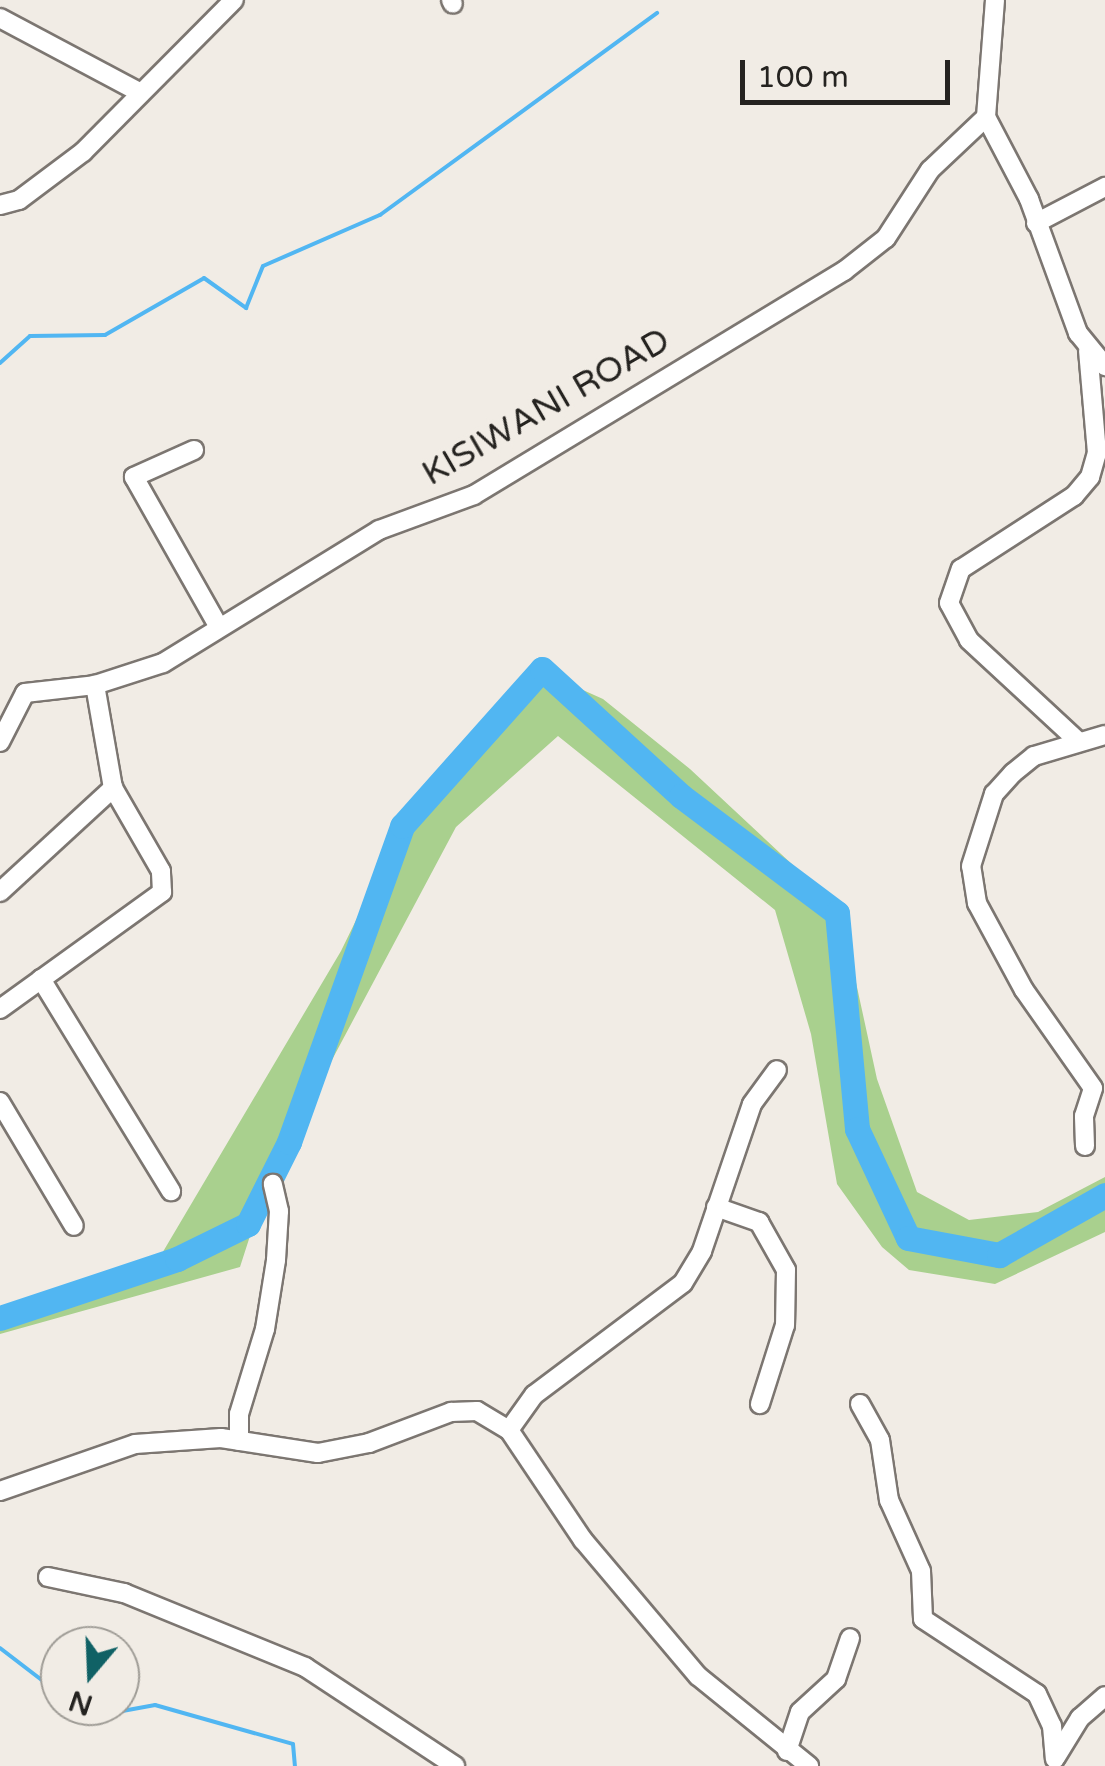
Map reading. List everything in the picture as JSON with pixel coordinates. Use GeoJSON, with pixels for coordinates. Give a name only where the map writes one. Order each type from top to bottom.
{"type":"FeatureCollection","features":[{"type":"Feature","properties":{"kind":"street"},"geometry":{"type":"LineString","coordinates":[[0,205],[19,200],[83,152],[139,92],[211,29],[234,0]]}},
{"type":"Feature","properties":{"kind":"street"},"geometry":{"type":"LineString","coordinates":[[995,0],[986,117],[1088,350],[1097,452],[1090,476],[1074,496],[961,568],[948,603],[969,640],[1079,742]]}},
{"type":"Feature","properties":{"kind":"street"},"geometry":{"type":"LineString","coordinates":[[0,18],[139,92]]}},
{"type":"Feature","properties":{"kind":"street","name":"KISIWANI ROAD"},"geometry":{"type":"LineString","coordinates":[[0,742],[25,693],[94,685],[163,663],[379,530],[474,495],[844,271],[886,238],[930,170],[986,117]]}},
{"type":"Feature","properties":{"kind":"street"},"geometry":{"type":"LineString","coordinates":[[1036,224],[1105,188]]}},
{"type":"Feature","properties":{"kind":"street"},"geometry":{"type":"LineString","coordinates":[[1088,350],[1105,366]]}},
{"type":"Feature","properties":{"kind":"street"},"geometry":{"type":"LineString","coordinates":[[194,450],[134,476],[218,627]]}},
{"type":"Feature","properties":{"kind":"street"},"geometry":{"type":"LineString","coordinates":[[0,1009],[162,892],[161,871],[113,788],[94,685]]}},
{"type":"Feature","properties":{"kind":"street"},"geometry":{"type":"LineString","coordinates":[[1084,1146],[1084,1116],[1093,1088],[1043,1022],[993,934],[977,903],[971,866],[994,794],[1034,756],[1105,735]]}},
{"type":"Feature","properties":{"kind":"street"},"geometry":{"type":"LineString","coordinates":[[0,892],[113,788]]}},
{"type":"Feature","properties":{"kind":"street"},"geometry":{"type":"LineString","coordinates":[[42,979],[171,1191]]}},
{"type":"Feature","properties":{"kind":"street"},"geometry":{"type":"LineString","coordinates":[[509,1430],[534,1395],[670,1298],[694,1268],[752,1104],[776,1070]]}},
{"type":"Feature","properties":{"kind":"street"},"geometry":{"type":"LineString","coordinates":[[0,1102],[74,1226]]}},
{"type":"Feature","properties":{"kind":"street"},"geometry":{"type":"LineString","coordinates":[[238,1441],[238,1414],[272,1292],[279,1211],[273,1184]]}},
{"type":"Feature","properties":{"kind":"street"},"geometry":{"type":"LineString","coordinates":[[716,1207],[759,1222],[786,1270],[785,1325],[760,1404]]}},
{"type":"Feature","properties":{"kind":"street"},"geometry":{"type":"LineString","coordinates":[[860,1404],[880,1440],[890,1500],[921,1572],[923,1620],[1037,1694],[1052,1726],[1053,1762]]}},
{"type":"Feature","properties":{"kind":"street"},"geometry":{"type":"LineString","coordinates":[[0,1491],[134,1444],[238,1441],[318,1454],[464,1410],[509,1430],[583,1540],[677,1654],[786,1751],[809,1766]]}},
{"type":"Feature","properties":{"kind":"street"},"geometry":{"type":"LineString","coordinates":[[48,1577],[124,1593],[305,1667],[455,1766]]}},
{"type":"Feature","properties":{"kind":"street"},"geometry":{"type":"LineString","coordinates":[[786,1751],[800,1712],[836,1679],[850,1638]]}},
{"type":"Feature","properties":{"kind":"street"},"geometry":{"type":"LineString","coordinates":[[1053,1762],[1080,1718],[1105,1696]]}},
{"type":"Feature","properties":{"kind":"green space"},"geometry":{"type":"Polygon","coordinates":[[[536,669],[603,699],[690,769],[840,909],[877,1079],[917,1192],[969,1220],[1038,1212],[1105,1177],[1105,1232],[995,1284],[909,1270],[882,1247],[837,1184],[811,1034],[775,910],[558,736],[456,827],[268,1180],[240,1267],[0,1334],[0,1318],[151,1272],[341,951],[404,822],[536,669]]]}},
{"type":"Feature","properties":{"kind":"waterway"},"geometry":{"type":"LineString","coordinates":[[0,363],[30,336],[105,335],[204,278],[246,308],[263,266],[380,215],[657,13]]}},
{"type":"Feature","properties":{"kind":"waterway"},"geometry":{"type":"LineString","coordinates":[[0,1318],[177,1259],[248,1224],[289,1142],[402,826],[542,669],[681,796],[837,913],[857,1129],[908,1238],[999,1255],[1105,1195]]}},
{"type":"Feature","properties":{"kind":"waterway"},"geometry":{"type":"LineString","coordinates":[[0,1648],[40,1679]]}},
{"type":"Feature","properties":{"kind":"waterway"},"geometry":{"type":"LineString","coordinates":[[140,1708],[155,1705],[293,1744],[295,1766]]}}]}
